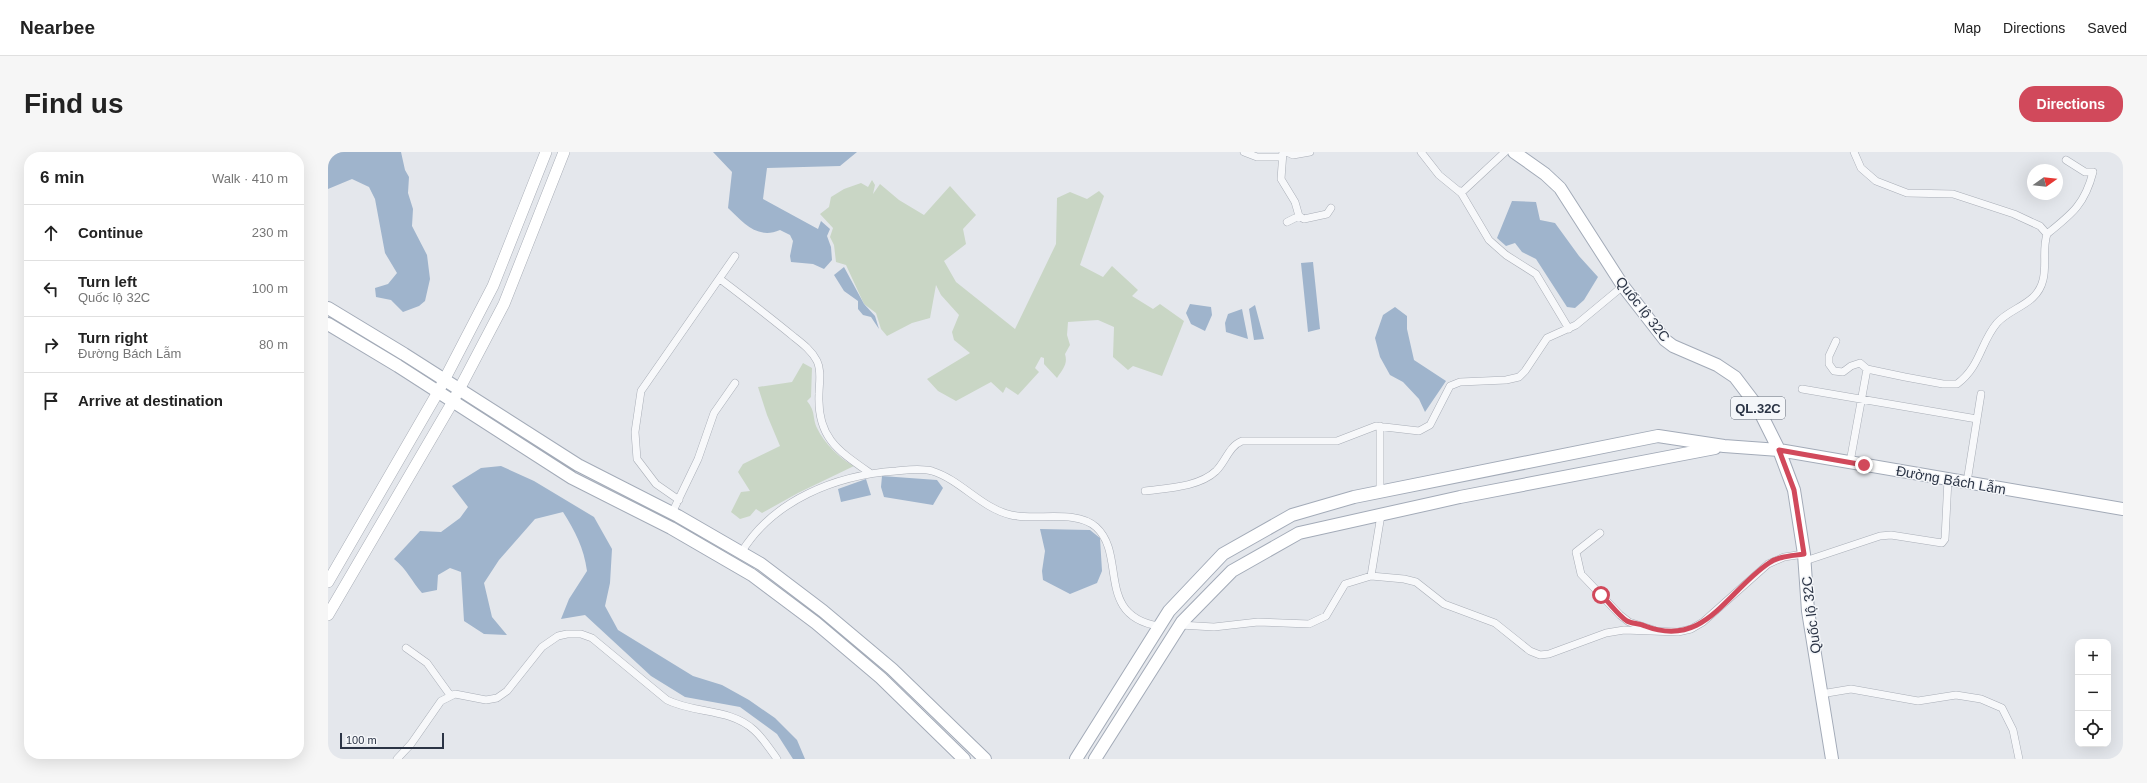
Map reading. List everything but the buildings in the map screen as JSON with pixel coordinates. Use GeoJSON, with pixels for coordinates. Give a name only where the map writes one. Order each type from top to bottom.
{"type":"FeatureCollection","features":[{"type":"Feature","properties":{"kind":"main road"},"geometry":{"type":"LineString","coordinates":[[328,582],[438,392],[493,286],[546,152]]}},
{"type":"Feature","properties":{"kind":"main road"},"geometry":{"type":"LineString","coordinates":[[328,616],[452,402],[504,304],[564,152]]}},
{"type":"Feature","properties":{"kind":"main road","name":"Quốc lộ 32C"},"geometry":{"type":"LineString","coordinates":[[1514,152],[1545,174],[1560,188],[1623,286],[1665,340],[1673,346],[1726,370],[1739,381],[1757,406],[1779,450],[1794,490],[1804,558],[1808,612],[1832,759]]}},
{"type":"Feature","properties":{"kind":"main road"},"geometry":{"type":"LineString","coordinates":[[328,308],[444,379],[578,465],[672,513],[761,564],[841,626],[892,669],[985,759]]}},
{"type":"Feature","properties":{"kind":"main road"},"geometry":{"type":"LineString","coordinates":[[328,324],[438,392],[572,478],[671,528],[752,575],[816,623],[881,678],[964,759]]}},
{"type":"Feature","properties":{"kind":"main road"},"geometry":{"type":"LineString","coordinates":[[1076,759],[1169,611],[1223,554],[1292,515],[1354,497],[1658,436],[1724,446]]}},
{"type":"Feature","properties":{"kind":"main road"},"geometry":{"type":"LineString","coordinates":[[1095,759],[1180,625],[1232,571],[1299,533],[1460,497],[1724,446]]}},
{"type":"Feature","properties":{"kind":"main road","name":"Đường Bách Lẫm"},"geometry":{"type":"LineString","coordinates":[[1724,446],[1779,450],[2123,509]]}},
{"type":"Feature","properties":{"kind":"street"},"geometry":{"type":"LineString","coordinates":[[1244,152],[1257,157],[1266,158],[1282,157],[1283,152]]}},
{"type":"Feature","properties":{"kind":"street"},"geometry":{"type":"LineString","coordinates":[[1283,152],[1281,179],[1295,202],[1299,216],[1304,220],[1327,214],[1331,208]]}},
{"type":"Feature","properties":{"kind":"street"},"geometry":{"type":"LineString","coordinates":[[1287,152],[1293,155],[1310,152]]}},
{"type":"Feature","properties":{"kind":"street"},"geometry":{"type":"LineString","coordinates":[[1421,152],[1439,176],[1461,193],[1460,191],[1476,180],[1505,152]]}},
{"type":"Feature","properties":{"kind":"street"},"geometry":{"type":"LineString","coordinates":[[1854,152],[1862,168],[1876,181],[1907,193],[1953,194],[2014,214],[2040,226],[2047,234]]}},
{"type":"Feature","properties":{"kind":"street"},"geometry":{"type":"LineString","coordinates":[[1836,341],[1829,360],[1829,364],[1834,371],[1843,372],[1851,366],[1860,364],[1867,368],[1931,382],[1957,384],[1972,371],[1997,323],[2036,295],[2043,280],[2044,246],[2047,234],[2066,218],[2082,201],[2090,184],[2093,172],[2085,172],[2066,160]]}},
{"type":"Feature","properties":{"kind":"street"},"geometry":{"type":"LineString","coordinates":[[1460,191],[1489,240],[1506,255],[1536,274],[1569,329]]}},
{"type":"Feature","properties":{"kind":"street"},"geometry":{"type":"LineString","coordinates":[[1287,222],[1299,216]]}},
{"type":"Feature","properties":{"kind":"street"},"geometry":{"type":"LineString","coordinates":[[679,500],[656,484],[638,459],[635,432],[641,391],[735,256]]}},
{"type":"Feature","properties":{"kind":"street"},"geometry":{"type":"LineString","coordinates":[[720,279],[780,324],[812,354],[820,368],[819,410],[826,434],[837,450],[870,473]]}},
{"type":"Feature","properties":{"kind":"street"},"geometry":{"type":"LineString","coordinates":[[1145,490],[1179,486],[1206,478],[1218,469],[1233,446],[1242,441],[1337,441],[1346,439],[1370,428],[1380,426],[1419,431],[1425,429],[1430,425],[1447,389],[1453,384],[1460,382],[1515,379],[1525,371],[1547,338],[1579,323],[1623,286]]}},
{"type":"Feature","properties":{"kind":"street"},"geometry":{"type":"LineString","coordinates":[[1850,462],[1867,368]]}},
{"type":"Feature","properties":{"kind":"street"},"geometry":{"type":"LineString","coordinates":[[672,513],[698,458],[714,413],[735,383]]}},
{"type":"Feature","properties":{"kind":"street"},"geometry":{"type":"LineString","coordinates":[[1802,389],[1977,420]]}},
{"type":"Feature","properties":{"kind":"street"},"geometry":{"type":"LineString","coordinates":[[1967,482],[1981,394]]}},
{"type":"Feature","properties":{"kind":"street"},"geometry":{"type":"LineString","coordinates":[[1380,426],[1380,492]]}},
{"type":"Feature","properties":{"kind":"street"},"geometry":{"type":"LineString","coordinates":[[742,553],[752,536],[768,519],[795,501],[819,489],[870,473],[926,470],[941,475],[1001,512],[1024,517],[1074,517],[1089,522],[1101,532],[1106,540],[1114,583],[1121,602],[1127,610],[1140,620],[1159,626]]}},
{"type":"Feature","properties":{"kind":"street"},"geometry":{"type":"LineString","coordinates":[[1180,625],[1214,627],[1258,622],[1309,624],[1326,616],[1345,584],[1371,576],[1404,579],[1416,582],[1444,604],[1495,623],[1530,651],[1540,655],[1549,654],[1606,633],[1624,630],[1678,632],[1697,626],[1768,564],[1784,557],[1804,558],[1880,536],[1891,535],[1942,543],[1945,539],[1948,479]]}},
{"type":"Feature","properties":{"kind":"street"},"geometry":{"type":"LineString","coordinates":[[1371,576],[1381,515]]}},
{"type":"Feature","properties":{"kind":"street"},"geometry":{"type":"LineString","coordinates":[[1600,534],[1578,549],[1576,558],[1581,574],[1620,615],[1629,622],[1643,625],[1658,631]]}},
{"type":"Feature","properties":{"kind":"street"},"geometry":{"type":"LineString","coordinates":[[397,759],[411,744],[441,701],[450,695],[461,694],[486,700],[497,698],[507,691],[535,654],[549,641],[567,634],[581,634],[592,638],[667,700],[679,705],[732,716],[747,724],[763,739],[777,759]]}},
{"type":"Feature","properties":{"kind":"street"},"geometry":{"type":"LineString","coordinates":[[406,648],[427,662],[450,695]]}},
{"type":"Feature","properties":{"kind":"street"},"geometry":{"type":"LineString","coordinates":[[1821,694],[1851,689],[1918,701],[1956,695],[1981,699],[2002,708],[2013,730],[2019,759]]}},
{"type":"Feature","properties":{"kind":"green space"},"geometry":{"type":"Polygon","coordinates":[[[872,180],[875,185],[873,194],[880,184],[899,200],[924,215],[950,186],[976,215],[963,229],[966,244],[944,261],[956,282],[1015,329],[1056,244],[1057,198],[1070,192],[1087,199],[1099,191],[1104,196],[1080,265],[1103,277],[1112,266],[1138,290],[1132,296],[1153,309],[1160,304],[1184,321],[1162,376],[1133,366],[1128,370],[1113,357],[1114,327],[1098,320],[1068,322],[1067,335],[1070,345],[1065,354],[1066,361],[1057,378],[1044,364],[1044,358],[1041,357],[1035,368],[1039,372],[1018,395],[1006,387],[1003,393],[991,382],[956,401],[938,391],[927,379],[970,353],[954,340],[952,332],[959,315],[941,295],[936,285],[930,318],[912,323],[887,336],[881,329],[876,313],[864,304],[846,265],[836,262],[834,245],[830,237],[833,228],[820,214],[829,207],[831,197],[844,189],[861,183],[868,187],[872,180]]]}},
{"type":"Feature","properties":{"kind":"green space"},"geometry":{"type":"Polygon","coordinates":[[[803,363],[812,368],[811,397],[807,401],[812,408],[817,428],[833,450],[854,466],[798,493],[762,513],[756,509],[750,516],[740,519],[731,512],[741,492],[750,491],[738,472],[743,464],[780,446],[767,415],[758,387],[792,382],[803,363]]]}},
{"type":"Feature","properties":{"kind":"water"},"geometry":{"type":"Polygon","coordinates":[[[328,152],[401,152],[405,170],[409,177],[408,193],[413,209],[412,226],[427,255],[430,279],[425,301],[419,306],[403,312],[391,300],[376,297],[375,288],[388,284],[397,273],[385,253],[375,199],[369,187],[352,179],[328,189],[328,152]]]}},
{"type":"Feature","properties":{"kind":"water"},"geometry":{"type":"Polygon","coordinates":[[[713,152],[857,152],[840,166],[767,168],[763,199],[818,229],[821,221],[830,229],[827,236],[831,247],[832,260],[824,269],[813,264],[791,262],[790,256],[793,241],[790,235],[780,230],[764,233],[757,231],[745,224],[728,208],[732,172],[713,152]]]}},
{"type":"Feature","properties":{"kind":"water"},"geometry":{"type":"Polygon","coordinates":[[[1512,201],[1536,202],[1540,220],[1555,223],[1579,256],[1598,277],[1584,300],[1575,308],[1567,307],[1536,259],[1522,252],[1515,243],[1506,246],[1497,238],[1512,201]]]}},
{"type":"Feature","properties":{"kind":"water"},"geometry":{"type":"Polygon","coordinates":[[[1313,262],[1320,329],[1308,332],[1301,263],[1313,262]]]}},
{"type":"Feature","properties":{"kind":"water"},"geometry":{"type":"Polygon","coordinates":[[[844,267],[864,304],[875,316],[879,329],[871,317],[863,315],[858,309],[858,301],[844,291],[834,275],[844,267]]]}},
{"type":"Feature","properties":{"kind":"water"},"geometry":{"type":"Polygon","coordinates":[[[1190,304],[1211,307],[1212,315],[1205,331],[1191,324],[1186,313],[1190,304]]]}},
{"type":"Feature","properties":{"kind":"water"},"geometry":{"type":"Polygon","coordinates":[[[1255,305],[1264,339],[1254,340],[1249,309],[1255,305]]]}},
{"type":"Feature","properties":{"kind":"water"},"geometry":{"type":"Polygon","coordinates":[[[1395,307],[1407,316],[1407,329],[1414,360],[1446,381],[1425,412],[1419,399],[1403,382],[1390,375],[1380,357],[1375,338],[1383,315],[1395,307]]]}},
{"type":"Feature","properties":{"kind":"water"},"geometry":{"type":"Polygon","coordinates":[[[1242,309],[1248,339],[1226,332],[1225,323],[1228,314],[1242,309]]]}},
{"type":"Feature","properties":{"kind":"water"},"geometry":{"type":"Polygon","coordinates":[[[501,466],[534,481],[594,517],[612,549],[610,583],[605,606],[618,630],[693,676],[722,685],[749,700],[775,718],[797,740],[805,759],[793,759],[777,734],[740,707],[685,697],[651,676],[585,615],[561,619],[569,599],[587,571],[584,555],[578,540],[563,512],[535,519],[499,560],[484,583],[492,617],[507,635],[484,634],[464,621],[461,572],[450,568],[438,575],[437,590],[422,593],[394,559],[420,531],[441,532],[460,518],[468,507],[452,486],[481,468],[501,466]]]}},
{"type":"Feature","properties":{"kind":"water"},"geometry":{"type":"Polygon","coordinates":[[[882,476],[937,480],[943,488],[933,505],[884,497],[881,487],[882,476]]]}},
{"type":"Feature","properties":{"kind":"water"},"geometry":{"type":"Polygon","coordinates":[[[866,479],[871,495],[841,502],[838,489],[866,479]]]}},
{"type":"Feature","properties":{"kind":"water"},"geometry":{"type":"Polygon","coordinates":[[[1040,529],[1090,530],[1100,538],[1102,571],[1097,583],[1070,594],[1043,580],[1042,571],[1045,551],[1040,529]]]}},
{"type":"Feature","properties":{"kind":"route"},"geometry":{"type":"LineString","coordinates":[[1601,595],[1620,615],[1629,622],[1643,625],[1658,631],[1678,632],[1697,626],[1768,564],[1784,557],[1804,554],[1794,490],[1779,450],[1864,465]]}}]}
